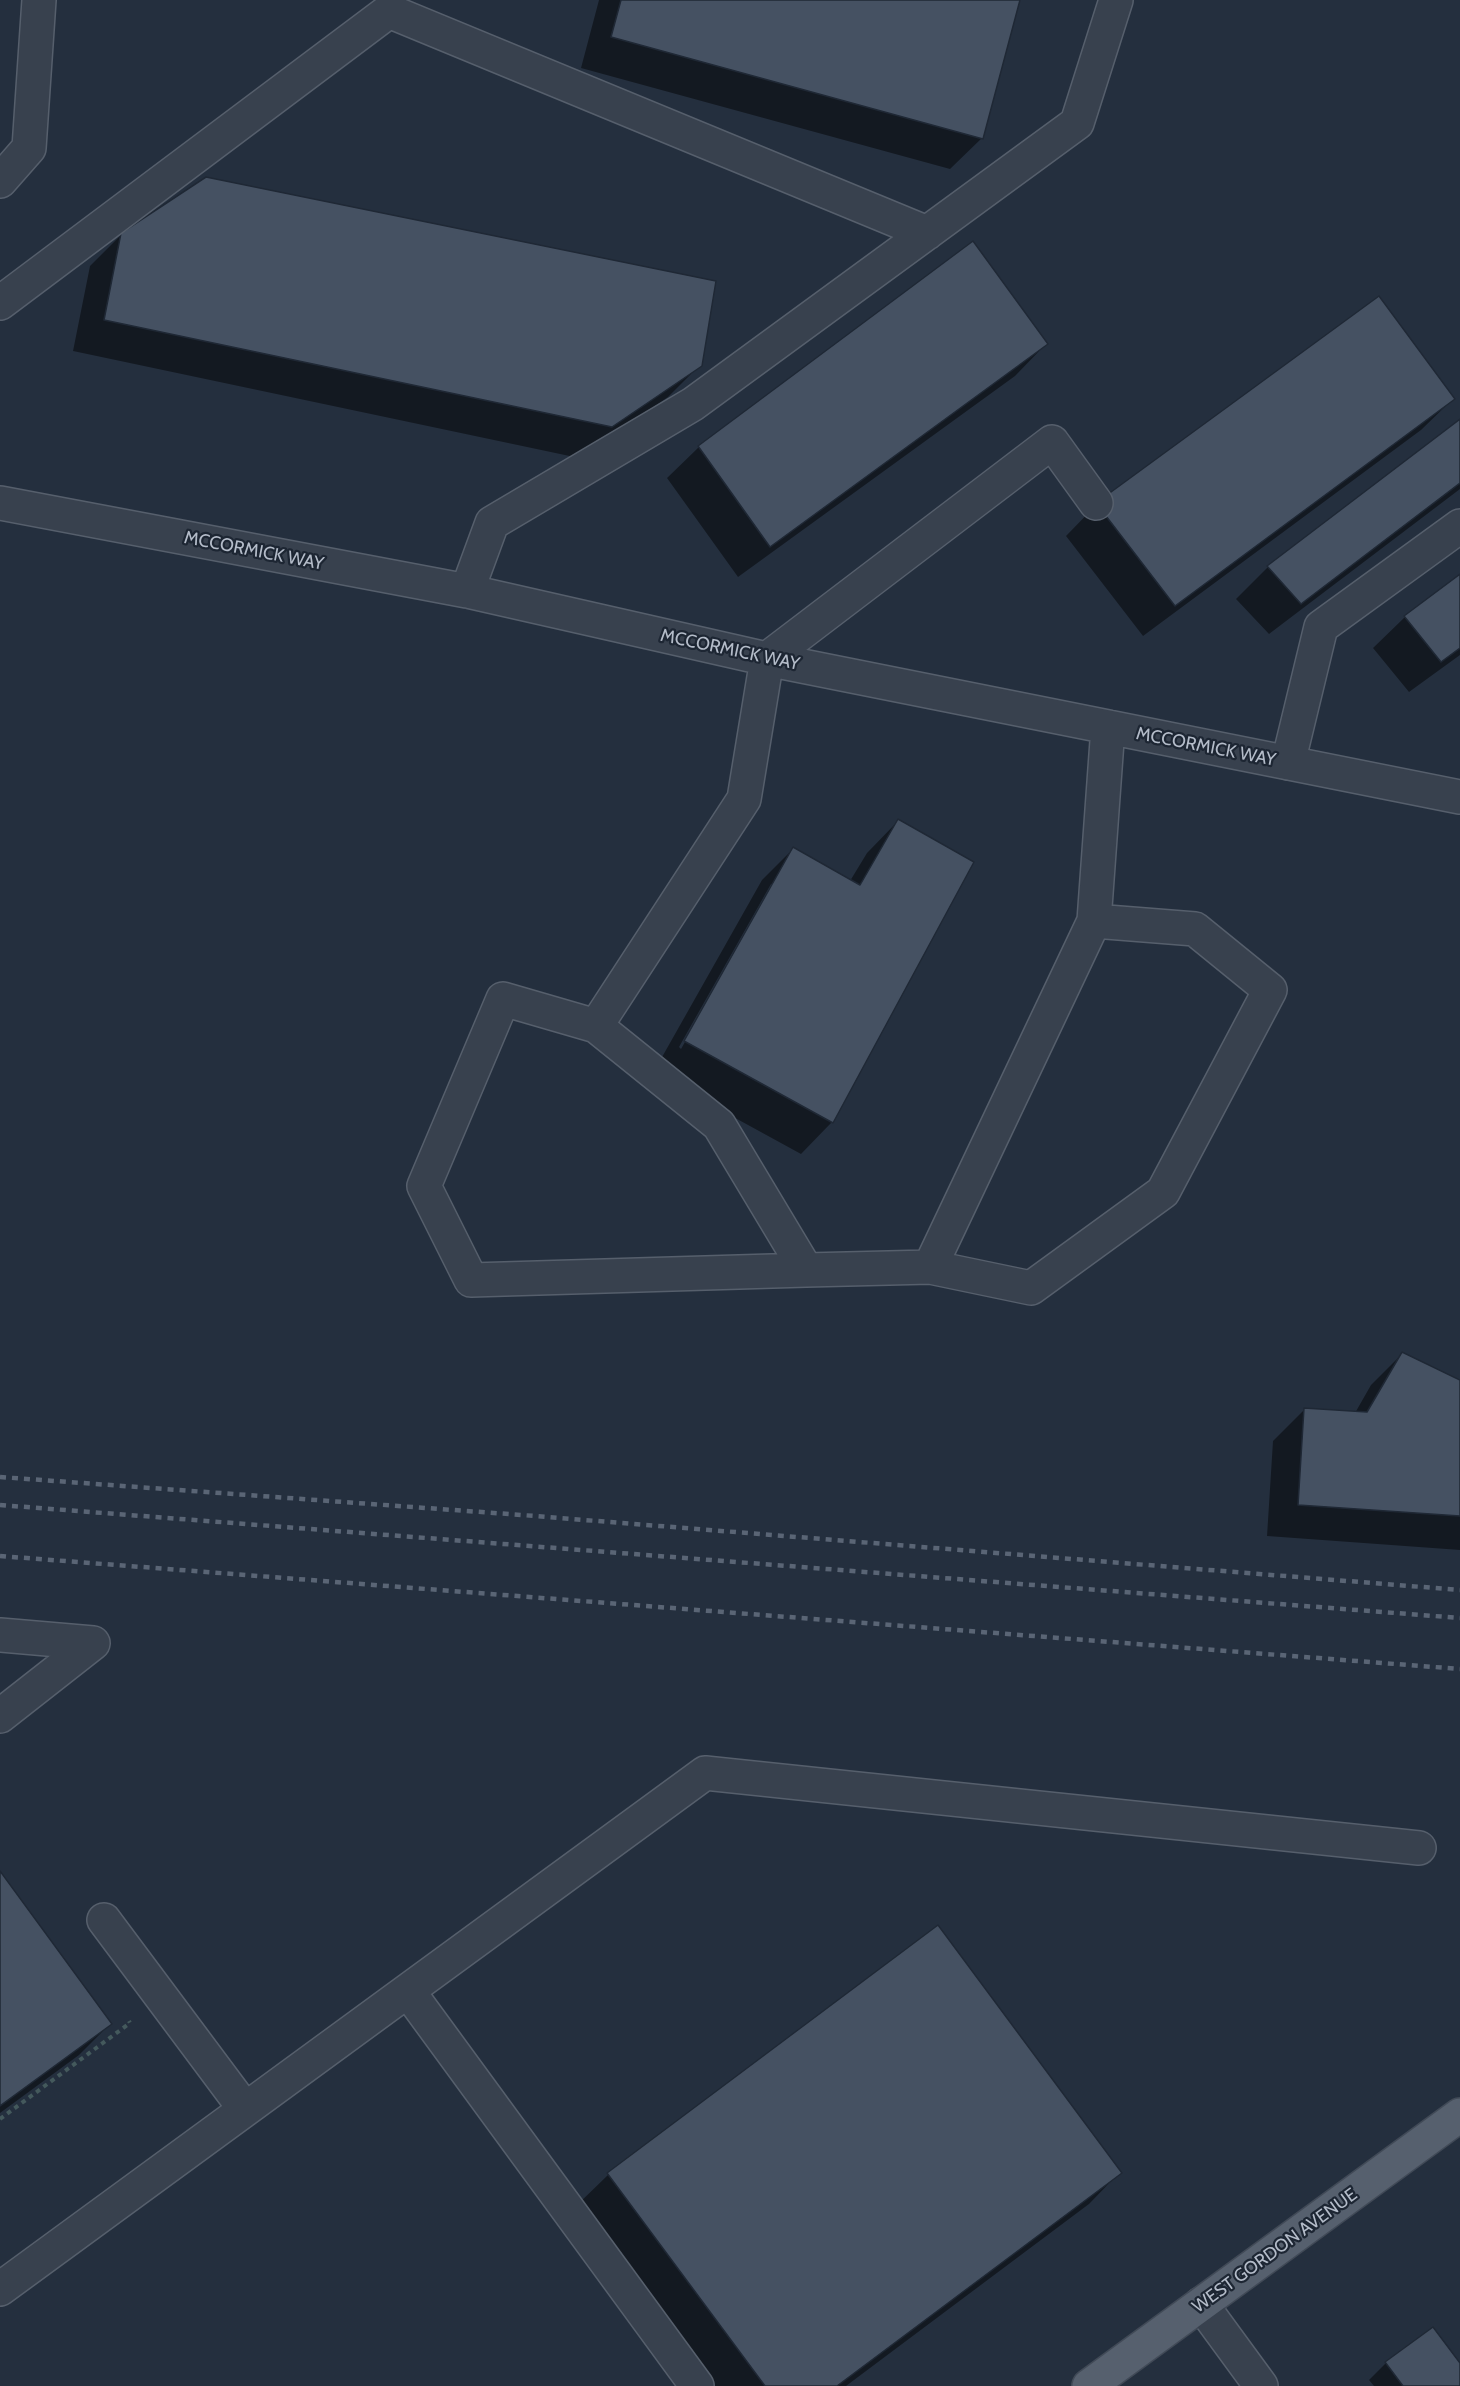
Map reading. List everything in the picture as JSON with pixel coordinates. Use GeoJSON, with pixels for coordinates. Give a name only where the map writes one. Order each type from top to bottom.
{"type":"FeatureCollection","features":[{"type":"Feature","properties":{"kind":"main road","name":"WEST GORDON AVENUE"},"geometry":{"type":"LineString","coordinates":[[1089,2386],[1460,2115]]}},
{"type":"Feature","properties":{"kind":"street"},"geometry":{"type":"LineString","coordinates":[[0,181],[29,148],[39,0]]}},
{"type":"Feature","properties":{"kind":"street"},"geometry":{"type":"LineString","coordinates":[[467,591],[492,523],[693,404],[1077,123],[1116,0]]}},
{"type":"Feature","properties":{"kind":"street"},"geometry":{"type":"LineString","coordinates":[[0,303],[389,11],[927,233]]}},
{"type":"Feature","properties":{"kind":"street"},"geometry":{"type":"LineString","coordinates":[[596,1026],[744,799],[767,659],[1052,442],[1096,503]]}},
{"type":"Feature","properties":{"kind":"street","name":"MCCORMICK WAY"},"geometry":{"type":"LineString","coordinates":[[0,503],[467,591],[767,659],[1460,797]]}},
{"type":"Feature","properties":{"kind":"street"},"geometry":{"type":"LineString","coordinates":[[1287,763],[1321,627],[1460,526]]}},
{"type":"Feature","properties":{"kind":"street"},"geometry":{"type":"LineString","coordinates":[[930,1267],[1094,921],[1108,727]]}},
{"type":"Feature","properties":{"kind":"street"},"geometry":{"type":"LineString","coordinates":[[806,1270],[719,1125],[596,1026],[503,999],[424,1186],[471,1280],[930,1267],[1031,1288],[1163,1192],[1270,990],[1195,929],[1094,921]]}},
{"type":"Feature","properties":{"kind":"street"},"geometry":{"type":"LineString","coordinates":[[0,1635],[93,1643],[0,1716]]}},
{"type":"Feature","properties":{"kind":"street"},"geometry":{"type":"LineString","coordinates":[[0,2289],[705,1773],[1419,1848]]}},
{"type":"Feature","properties":{"kind":"street"},"geometry":{"type":"LineString","coordinates":[[104,1920],[245,2109]]}},
{"type":"Feature","properties":{"kind":"street"},"geometry":{"type":"LineString","coordinates":[[408,1991],[697,2386]]}},
{"type":"Feature","properties":{"kind":"street"},"geometry":{"type":"LineString","coordinates":[[1201,2304],[1261,2386]]}},
{"type":"Feature","properties":{"kind":"path"},"geometry":{"type":"LineString","coordinates":[[0,2119],[130,2023],[123,2014]]}},
{"type":"Feature","properties":{"kind":"building"},"geometry":{"type":"Polygon","coordinates":[[[621,0],[1020,0],[983,139],[611,37],[621,0]]]}},
{"type":"Feature","properties":{"kind":"building"},"geometry":{"type":"Polygon","coordinates":[[[206,177],[716,281],[702,366],[612,427],[104,320],[121,233],[206,177]]]}},
{"type":"Feature","properties":{"kind":"building"},"geometry":{"type":"Polygon","coordinates":[[[973,241],[1048,344],[770,547],[698,446],[973,241]]]}},
{"type":"Feature","properties":{"kind":"building"},"geometry":{"type":"Polygon","coordinates":[[[1379,296],[1455,399],[1175,606],[1096,503],[1379,296]]]}},
{"type":"Feature","properties":{"kind":"building"},"geometry":{"type":"Polygon","coordinates":[[[1460,419],[1460,483],[1301,604],[1267,566],[1460,419]]]}},
{"type":"Feature","properties":{"kind":"building"},"geometry":{"type":"Polygon","coordinates":[[[1460,574],[1460,648],[1441,662],[1404,616],[1460,574]]]}},
{"type":"Feature","properties":{"kind":"building"},"geometry":{"type":"Polygon","coordinates":[[[898,819],[974,862],[833,1123],[684,1041],[793,847],[860,885],[898,819]]]}},
{"type":"Feature","properties":{"kind":"building"},"geometry":{"type":"Polygon","coordinates":[[[1402,1352],[1460,1380],[1460,1516],[1298,1505],[1304,1408],[1367,1412],[1402,1352]]]}},
{"type":"Feature","properties":{"kind":"building"},"geometry":{"type":"Polygon","coordinates":[[[0,1871],[112,2024],[0,2106],[0,1871]]]}},
{"type":"Feature","properties":{"kind":"building"},"geometry":{"type":"Polygon","coordinates":[[[938,1925],[1122,2173],[837,2386],[765,2386],[607,2173],[938,1925]]]}},
{"type":"Feature","properties":{"kind":"building"},"geometry":{"type":"Polygon","coordinates":[[[1433,2327],[1460,2363],[1460,2386],[1403,2386],[1385,2362],[1433,2327]]]}},
{"type":"Feature","properties":{"kind":"railway"},"geometry":{"type":"LineString","coordinates":[[0,1477],[522,1515],[1460,1590]]}},
{"type":"Feature","properties":{"kind":"railway"},"geometry":{"type":"LineString","coordinates":[[0,1505],[1460,1618]]}},
{"type":"Feature","properties":{"kind":"railway"},"geometry":{"type":"LineString","coordinates":[[0,1556],[1460,1669]]}}]}
